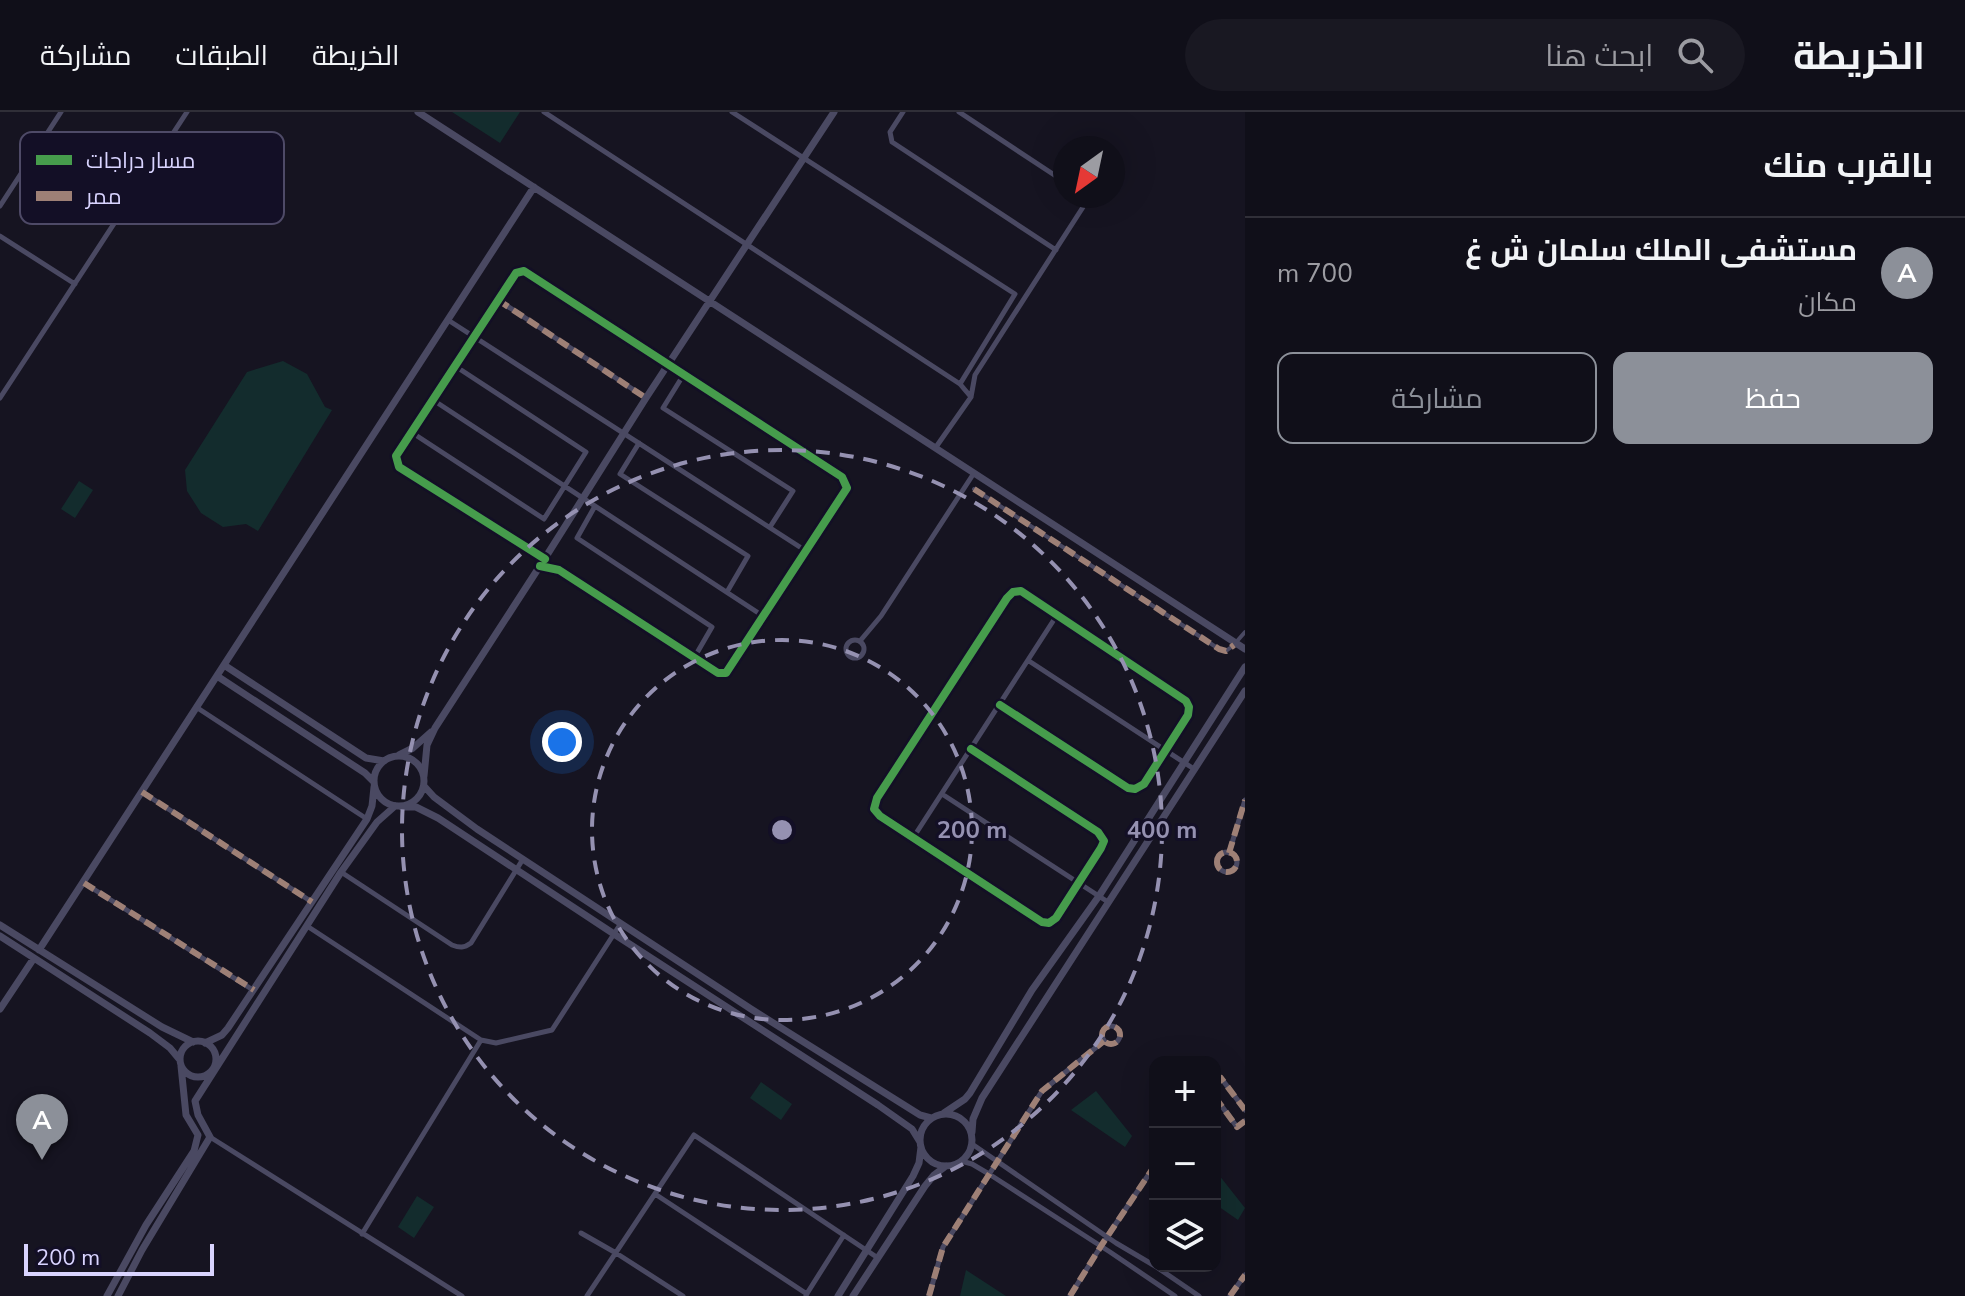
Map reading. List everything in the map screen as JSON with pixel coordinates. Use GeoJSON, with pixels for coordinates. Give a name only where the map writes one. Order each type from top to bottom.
{"type":"FeatureCollection","features":[{"type":"Feature","properties":{"kind":"street"},"geometry":{"type":"LineString","coordinates":[[48,132],[61,112]]}},
{"type":"Feature","properties":{"kind":"street"},"geometry":{"type":"LineString","coordinates":[[174,132],[187,112]]}},
{"type":"Feature","properties":{"kind":"street"},"geometry":{"type":"LineString","coordinates":[[418,112],[1245,649]]}},
{"type":"Feature","properties":{"kind":"street"},"geometry":{"type":"LineString","coordinates":[[544,112],[960,384],[971,397]]}},
{"type":"Feature","properties":{"kind":"street"},"geometry":{"type":"LineString","coordinates":[[732,112],[1015,294],[1028,293]]}},
{"type":"Feature","properties":{"kind":"street"},"geometry":{"type":"LineString","coordinates":[[462,1296],[210,1137],[198,1115],[195,1101],[341,872],[377,822],[399,806],[416,800],[424,786],[427,745],[435,728],[834,112]]}},
{"type":"Feature","properties":{"kind":"street"},"geometry":{"type":"LineString","coordinates":[[903,112],[890,132],[892,142],[1056,250]]}},
{"type":"Feature","properties":{"kind":"street"},"geometry":{"type":"LineString","coordinates":[[959,112],[1053,174]]}},
{"type":"Feature","properties":{"kind":"street"},"geometry":{"type":"LineString","coordinates":[[0,206],[20,175]]}},
{"type":"Feature","properties":{"kind":"street"},"geometry":{"type":"LineString","coordinates":[[39,950],[534,187]]}},
{"type":"Feature","properties":{"kind":"street"},"geometry":{"type":"LineString","coordinates":[[936,447],[971,397],[975,375],[1082,208]]}},
{"type":"Feature","properties":{"kind":"street"},"geometry":{"type":"LineString","coordinates":[[0,398],[114,224]]}},
{"type":"Feature","properties":{"kind":"street"},"geometry":{"type":"LineString","coordinates":[[0,236],[75,284]]}},
{"type":"Feature","properties":{"kind":"street"},"geometry":{"type":"LineString","coordinates":[[524,271],[842,477],[847,488],[726,673],[718,673],[694,658],[399,467],[396,456],[474,337],[516,273],[524,271]]}},
{"type":"Feature","properties":{"kind":"street"},"geometry":{"type":"LineString","coordinates":[[960,384],[1015,294]]}},
{"type":"Feature","properties":{"kind":"street"},"geometry":{"type":"LineString","coordinates":[[498,300],[646,398]]}},
{"type":"Feature","properties":{"kind":"street"},"geometry":{"type":"LineString","coordinates":[[448,320],[806,551]]}},
{"type":"Feature","properties":{"kind":"street"},"geometry":{"type":"LineString","coordinates":[[411,432],[544,519],[586,452],[455,366]]}},
{"type":"Feature","properties":{"kind":"street"},"geometry":{"type":"LineString","coordinates":[[684,374],[663,408],[793,491],[770,527]]}},
{"type":"Feature","properties":{"kind":"street"},"geometry":{"type":"LineString","coordinates":[[432,400],[763,616]]}},
{"type":"Feature","properties":{"kind":"street"},"geometry":{"type":"LineString","coordinates":[[639,443],[620,474],[748,556],[727,592]]}},
{"type":"Feature","properties":{"kind":"street"},"geometry":{"type":"LineString","coordinates":[[860,641],[881,616],[974,473]]}},
{"type":"Feature","properties":{"kind":"street"},"geometry":{"type":"LineString","coordinates":[[974,489],[1219,649],[1226,651],[1234,645]]}},
{"type":"Feature","properties":{"kind":"street"},"geometry":{"type":"LineString","coordinates":[[595,506],[577,538],[712,627],[694,658]]}},
{"type":"Feature","properties":{"kind":"street"},"geometry":{"type":"LineString","coordinates":[[544,560],[559,570]]}},
{"type":"Feature","properties":{"kind":"street"},"geometry":{"type":"LineString","coordinates":[[971,749],[1098,832],[1104,841],[1056,918],[1049,923],[1042,922],[913,838],[874,809],[877,798],[972,651],[1007,598],[1013,592],[1021,591],[1186,701],[1189,707],[1188,715],[1144,784],[1135,789],[1128,788],[1000,705]]}},
{"type":"Feature","properties":{"kind":"street"},"geometry":{"type":"LineString","coordinates":[[913,838],[1057,615]]}},
{"type":"Feature","properties":{"kind":"street"},"geometry":{"type":"LineString","coordinates":[[1238,640],[1245,632]]}},
{"type":"Feature","properties":{"kind":"street"},"geometry":{"type":"LineString","coordinates":[[1029,661],[1195,769]]}},
{"type":"Feature","properties":{"kind":"street"},"geometry":{"type":"LineString","coordinates":[[224,665],[366,758],[384,761]]}},
{"type":"Feature","properties":{"kind":"street"},"geometry":{"type":"LineString","coordinates":[[838,1296],[913,1176],[919,1163],[922,1128],[931,1118],[944,1113],[970,1093],[1032,990],[1099,896],[1245,667]]}},
{"type":"Feature","properties":{"kind":"street"},"geometry":{"type":"LineString","coordinates":[[217,676],[365,773],[381,800],[416,807],[438,818],[878,1105],[912,1129],[931,1161],[946,1166]]}},
{"type":"Feature","properties":{"kind":"street"},"geometry":{"type":"LineString","coordinates":[[853,1296],[925,1186],[946,1166],[966,1157],[972,1144],[973,1119],[982,1098],[1245,691]]}},
{"type":"Feature","properties":{"kind":"street"},"geometry":{"type":"LineString","coordinates":[[196,707],[367,819]]}},
{"type":"Feature","properties":{"kind":"street"},"geometry":{"type":"LineString","coordinates":[[0,925],[162,1027],[193,1042],[205,1043],[222,1035],[367,819],[372,806],[376,770],[384,761],[413,748],[435,728]]}},
{"type":"Feature","properties":{"kind":"street"},"geometry":{"type":"LineString","coordinates":[[395,756],[403,756],[416,763],[424,776]]}},
{"type":"Feature","properties":{"kind":"street"},"geometry":{"type":"LineString","coordinates":[[424,786],[434,797],[523,859],[751,1009],[920,1115],[931,1118]]}},
{"type":"Feature","properties":{"kind":"street"},"geometry":{"type":"LineString","coordinates":[[142,792],[312,902]]}},
{"type":"Feature","properties":{"kind":"street"},"geometry":{"type":"LineString","coordinates":[[942,794],[1109,902]]}},
{"type":"Feature","properties":{"kind":"street"},"geometry":{"type":"LineString","coordinates":[[1229,853],[1245,800]]}},
{"type":"Feature","properties":{"kind":"street"},"geometry":{"type":"LineString","coordinates":[[341,872],[459,948],[471,943],[523,859]]}},
{"type":"Feature","properties":{"kind":"street"},"geometry":{"type":"LineString","coordinates":[[84,883],[254,990]]}},
{"type":"Feature","properties":{"kind":"street"},"geometry":{"type":"LineString","coordinates":[[307,926],[481,1040],[496,1043],[552,1030],[621,923]]}},
{"type":"Feature","properties":{"kind":"street"},"geometry":{"type":"LineString","coordinates":[[0,936],[150,1033],[170,1048],[189,1075],[199,1077],[214,1069],[215,1054],[205,1043]]}},
{"type":"Feature","properties":{"kind":"street"},"geometry":{"type":"LineString","coordinates":[[0,1009],[34,958]]}},
{"type":"Feature","properties":{"kind":"street"},"geometry":{"type":"LineString","coordinates":[[362,1234],[481,1040]]}},
{"type":"Feature","properties":{"kind":"street"},"geometry":{"type":"LineString","coordinates":[[929,1296],[943,1247],[1042,1091],[1104,1041]]}},
{"type":"Feature","properties":{"kind":"street"},"geometry":{"type":"LineString","coordinates":[[107,1296],[146,1225],[194,1151],[198,1135],[186,1115],[181,1063],[184,1049],[193,1042]]}},
{"type":"Feature","properties":{"kind":"street"},"geometry":{"type":"LineString","coordinates":[[1221,1078],[1245,1110]]}},
{"type":"Feature","properties":{"kind":"street"},"geometry":{"type":"LineString","coordinates":[[1221,1105],[1237,1127],[1245,1121]]}},
{"type":"Feature","properties":{"kind":"street"},"geometry":{"type":"LineString","coordinates":[[944,1113],[961,1118],[972,1132]]}},
{"type":"Feature","properties":{"kind":"street"},"geometry":{"type":"LineString","coordinates":[[587,1296],[694,1135],[878,1258]]}},
{"type":"Feature","properties":{"kind":"street"},"geometry":{"type":"LineString","coordinates":[[118,1296],[210,1137]]}},
{"type":"Feature","properties":{"kind":"street"},"geometry":{"type":"LineString","coordinates":[[972,1144],[1149,1262]]}},
{"type":"Feature","properties":{"kind":"street"},"geometry":{"type":"LineString","coordinates":[[961,1161],[989,1174],[1175,1296]]}},
{"type":"Feature","properties":{"kind":"street"},"geometry":{"type":"LineString","coordinates":[[1070,1296],[1149,1174]]}},
{"type":"Feature","properties":{"kind":"street"},"geometry":{"type":"LineString","coordinates":[[655,1194],[806,1295],[844,1235]]}},
{"type":"Feature","properties":{"kind":"street"},"geometry":{"type":"LineString","coordinates":[[581,1233],[683,1296]]}},
{"type":"Feature","properties":{"kind":"street"},"geometry":{"type":"LineString","coordinates":[[1164,1272],[1199,1296]]}},
{"type":"Feature","properties":{"kind":"street"},"geometry":{"type":"LineString","coordinates":[[1230,1296],[1245,1275]]}},
{"type":"Feature","properties":{"kind":"green space"},"geometry":{"type":"Polygon","coordinates":[[[452,112],[520,112],[500,143],[452,112]]]}},
{"type":"Feature","properties":{"kind":"green space"},"geometry":{"type":"Polygon","coordinates":[[[283,361],[307,374],[325,407],[332,410],[258,531],[246,524],[223,527],[201,513],[187,491],[185,470],[247,372],[283,361]]]}},
{"type":"Feature","properties":{"kind":"green space"},"geometry":{"type":"Polygon","coordinates":[[[79,481],[93,490],[75,518],[61,509],[79,481]]]}},
{"type":"Feature","properties":{"kind":"green space"},"geometry":{"type":"Polygon","coordinates":[[[761,1082],[792,1104],[781,1120],[750,1098],[761,1082]]]}},
{"type":"Feature","properties":{"kind":"green space"},"geometry":{"type":"Polygon","coordinates":[[[1096,1091],[1132,1136],[1125,1147],[1071,1110],[1096,1091]]]}},
{"type":"Feature","properties":{"kind":"green space"},"geometry":{"type":"Polygon","coordinates":[[[1221,1178],[1245,1208],[1238,1220],[1221,1208],[1221,1178]]]}},
{"type":"Feature","properties":{"kind":"green space"},"geometry":{"type":"Polygon","coordinates":[[[417,1196],[434,1207],[414,1238],[398,1227],[417,1196]]]}},
{"type":"Feature","properties":{"kind":"green space"},"geometry":{"type":"Polygon","coordinates":[[[966,1270],[1006,1296],[960,1296],[966,1270]]]}},
{"type":"Feature","properties":{"kind":"marked path"},"geometry":{"type":"LineString","coordinates":[[498,300],[646,398]]}},
{"type":"Feature","properties":{"kind":"marked path"},"geometry":{"type":"LineString","coordinates":[[974,489],[1219,649],[1226,651],[1234,645]]}},
{"type":"Feature","properties":{"kind":"marked path"},"geometry":{"type":"LineString","coordinates":[[142,792],[312,902]]}},
{"type":"Feature","properties":{"kind":"marked path"},"geometry":{"type":"LineString","coordinates":[[1229,853],[1245,800]]}},
{"type":"Feature","properties":{"kind":"marked path"},"geometry":{"type":"LineString","coordinates":[[1227,852],[1234,855],[1237,862],[1234,869],[1227,872],[1220,869],[1217,862],[1220,855],[1227,852]]}},
{"type":"Feature","properties":{"kind":"marked path"},"geometry":{"type":"LineString","coordinates":[[84,883],[254,990]]}},
{"type":"Feature","properties":{"kind":"marked path"},"geometry":{"type":"LineString","coordinates":[[1111,1026],[1120,1035],[1111,1044],[1102,1035],[1111,1026]]}},
{"type":"Feature","properties":{"kind":"marked path"},"geometry":{"type":"LineString","coordinates":[[929,1296],[943,1247],[1042,1091],[1104,1041]]}},
{"type":"Feature","properties":{"kind":"marked path"},"geometry":{"type":"LineString","coordinates":[[1221,1078],[1245,1110]]}},
{"type":"Feature","properties":{"kind":"marked path"},"geometry":{"type":"LineString","coordinates":[[1221,1105],[1237,1127],[1245,1121]]}},
{"type":"Feature","properties":{"kind":"marked path"},"geometry":{"type":"LineString","coordinates":[[1070,1296],[1149,1174]]}},
{"type":"Feature","properties":{"kind":"marked path"},"geometry":{"type":"LineString","coordinates":[[1230,1296],[1245,1275]]}},
{"type":"Feature","properties":{"kind":"cycle path"},"geometry":{"type":"LineString","coordinates":[[540,566],[559,570],[718,673],[726,673],[847,488],[842,477],[524,271],[516,273],[396,456],[399,467],[545,559]]}},
{"type":"Feature","properties":{"kind":"cycle path"},"geometry":{"type":"LineString","coordinates":[[971,749],[1098,832],[1104,841],[1056,918],[1049,923],[1042,922],[880,816],[874,809],[877,798],[1013,592],[1021,591],[1186,701],[1189,707],[1188,715],[1144,784],[1135,789],[1128,788],[1000,705]]}},
{"type":"Feature","properties":{"kind":"place","name":"مستشفى الملك سلمان ش غ"},"geometry":{"type":"Point","coordinates":[42,1160]}}]}
